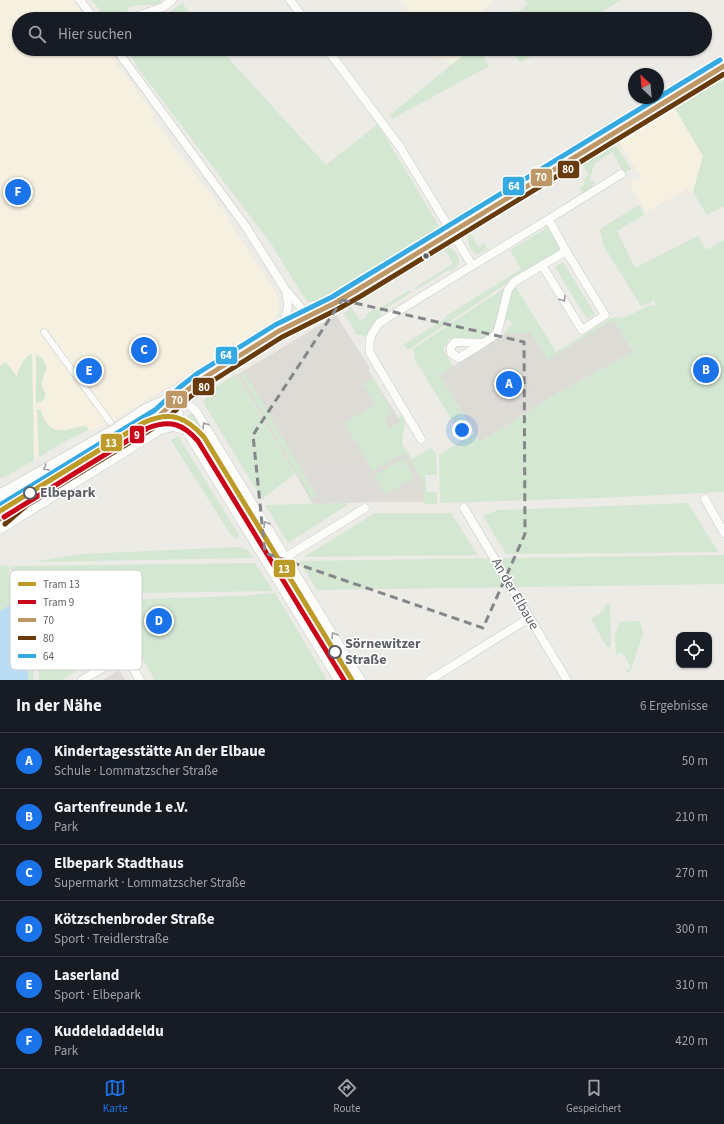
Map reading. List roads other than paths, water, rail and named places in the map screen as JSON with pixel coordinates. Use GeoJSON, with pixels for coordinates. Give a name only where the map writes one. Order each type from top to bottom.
{"type":"FeatureCollection","features":[{"type":"Feature","properties":{"kind":"main road"},"geometry":{"type":"LineString","coordinates":[[0,495],[115,430],[145,410],[178,398],[202,379],[279,332],[346,296],[724,66]]}},
{"type":"Feature","properties":{"kind":"main road"},"geometry":{"type":"LineString","coordinates":[[0,528],[156,431],[167,418],[178,398]]}},
{"type":"Feature","properties":{"kind":"street"},"geometry":{"type":"LineString","coordinates":[[80,0],[89,12]]}},
{"type":"Feature","properties":{"kind":"street"},"geometry":{"type":"LineString","coordinates":[[149,12],[163,7],[172,0]]}},
{"type":"Feature","properties":{"kind":"street"},"geometry":{"type":"LineString","coordinates":[[290,0],[299,12]]}},
{"type":"Feature","properties":{"kind":"street"},"geometry":{"type":"LineString","coordinates":[[121,56],[246,227],[285,289],[308,316]]}},
{"type":"Feature","properties":{"kind":"street"},"geometry":{"type":"LineString","coordinates":[[332,56],[400,147],[472,265]]}},
{"type":"Feature","properties":{"kind":"street"},"geometry":{"type":"LineString","coordinates":[[421,439],[370,353],[368,342],[372,332],[379,323],[472,265],[549,220],[621,174]]}},
{"type":"Feature","properties":{"kind":"street"},"geometry":{"type":"LineString","coordinates":[[542,266],[582,330],[605,315],[549,220]]}},
{"type":"Feature","properties":{"kind":"street"},"geometry":{"type":"LineString","coordinates":[[483,343],[497,334],[508,290],[514,282],[566,251]]}},
{"type":"Feature","properties":{"kind":"street"},"geometry":{"type":"LineString","coordinates":[[279,332],[285,320],[288,308],[285,289]]}},
{"type":"Feature","properties":{"kind":"street"},"geometry":{"type":"LineString","coordinates":[[46,334],[110,422]]}},
{"type":"Feature","properties":{"kind":"street"},"geometry":{"type":"LineString","coordinates":[[178,398],[179,418],[338,680]]}},
{"type":"Feature","properties":{"kind":"street"},"geometry":{"type":"LineString","coordinates":[[178,398],[187,403],[196,411],[361,680]]}},
{"type":"Feature","properties":{"kind":"street"},"geometry":{"type":"LineString","coordinates":[[156,431],[173,427],[186,430]]}},
{"type":"Feature","properties":{"kind":"street"},"geometry":{"type":"LineString","coordinates":[[705,500],[724,533]]}},
{"type":"Feature","properties":{"kind":"street"},"geometry":{"type":"LineString","coordinates":[[286,557],[365,508]]}},
{"type":"Feature","properties":{"kind":"street","name":"An der Elbaue"},"geometry":{"type":"LineString","coordinates":[[464,508],[567,680]]}},
{"type":"Feature","properties":{"kind":"street"},"geometry":{"type":"LineString","coordinates":[[430,680],[529,618]]}},
{"type":"Feature","properties":{"kind":"street"},"geometry":{"type":"LineString","coordinates":[[82,680],[99,670]]}},
{"type":"Feature","properties":{"kind":"street"},"geometry":{"type":"LineString","coordinates":[[134,670],[140,680]]}},
{"type":"Feature","properties":{"kind":"water"},"geometry":{"type":"Polygon","coordinates":[[[10,604],[10,670],[28,670],[28,680],[0,680],[0,612],[10,604]]]}},
{"type":"Feature","properties":{"kind":"tram line","name":"13"},"geometry":{"type":"LineString","coordinates":[[0,511],[145,422],[163,417],[178,418],[191,425],[204,437],[352,680]]}},
{"type":"Feature","properties":{"kind":"tram line","name":"9"},"geometry":{"type":"LineString","coordinates":[[4,517],[148,428],[163,424],[181,427],[198,441],[344,680]]}},
{"type":"Feature","properties":{"kind":"place","name":"Kuddeldaddeldu"},"geometry":{"type":"Point","coordinates":[18,192]}},
{"type":"Feature","properties":{"kind":"place","name":"Elbepark Stadthaus"},"geometry":{"type":"Point","coordinates":[144,350]}},
{"type":"Feature","properties":{"kind":"place","name":"Gartenfreunde 1 e.V."},"geometry":{"type":"Point","coordinates":[706,370]}},
{"type":"Feature","properties":{"kind":"place","name":"Laserland"},"geometry":{"type":"Point","coordinates":[89,371]}},
{"type":"Feature","properties":{"kind":"place","name":"Kindertagesstätte An der Elbaue"},"geometry":{"type":"Point","coordinates":[509,384]}},
{"type":"Feature","properties":{"kind":"place","name":"Elbepark"},"geometry":{"type":"Point","coordinates":[30,493]}},
{"type":"Feature","properties":{"kind":"place","name":"Kötzschenbroder Straße"},"geometry":{"type":"Point","coordinates":[159,621]}},
{"type":"Feature","properties":{"kind":"place","name":"Sörnewitzer Straße"},"geometry":{"type":"Point","coordinates":[335,652]}}]}
